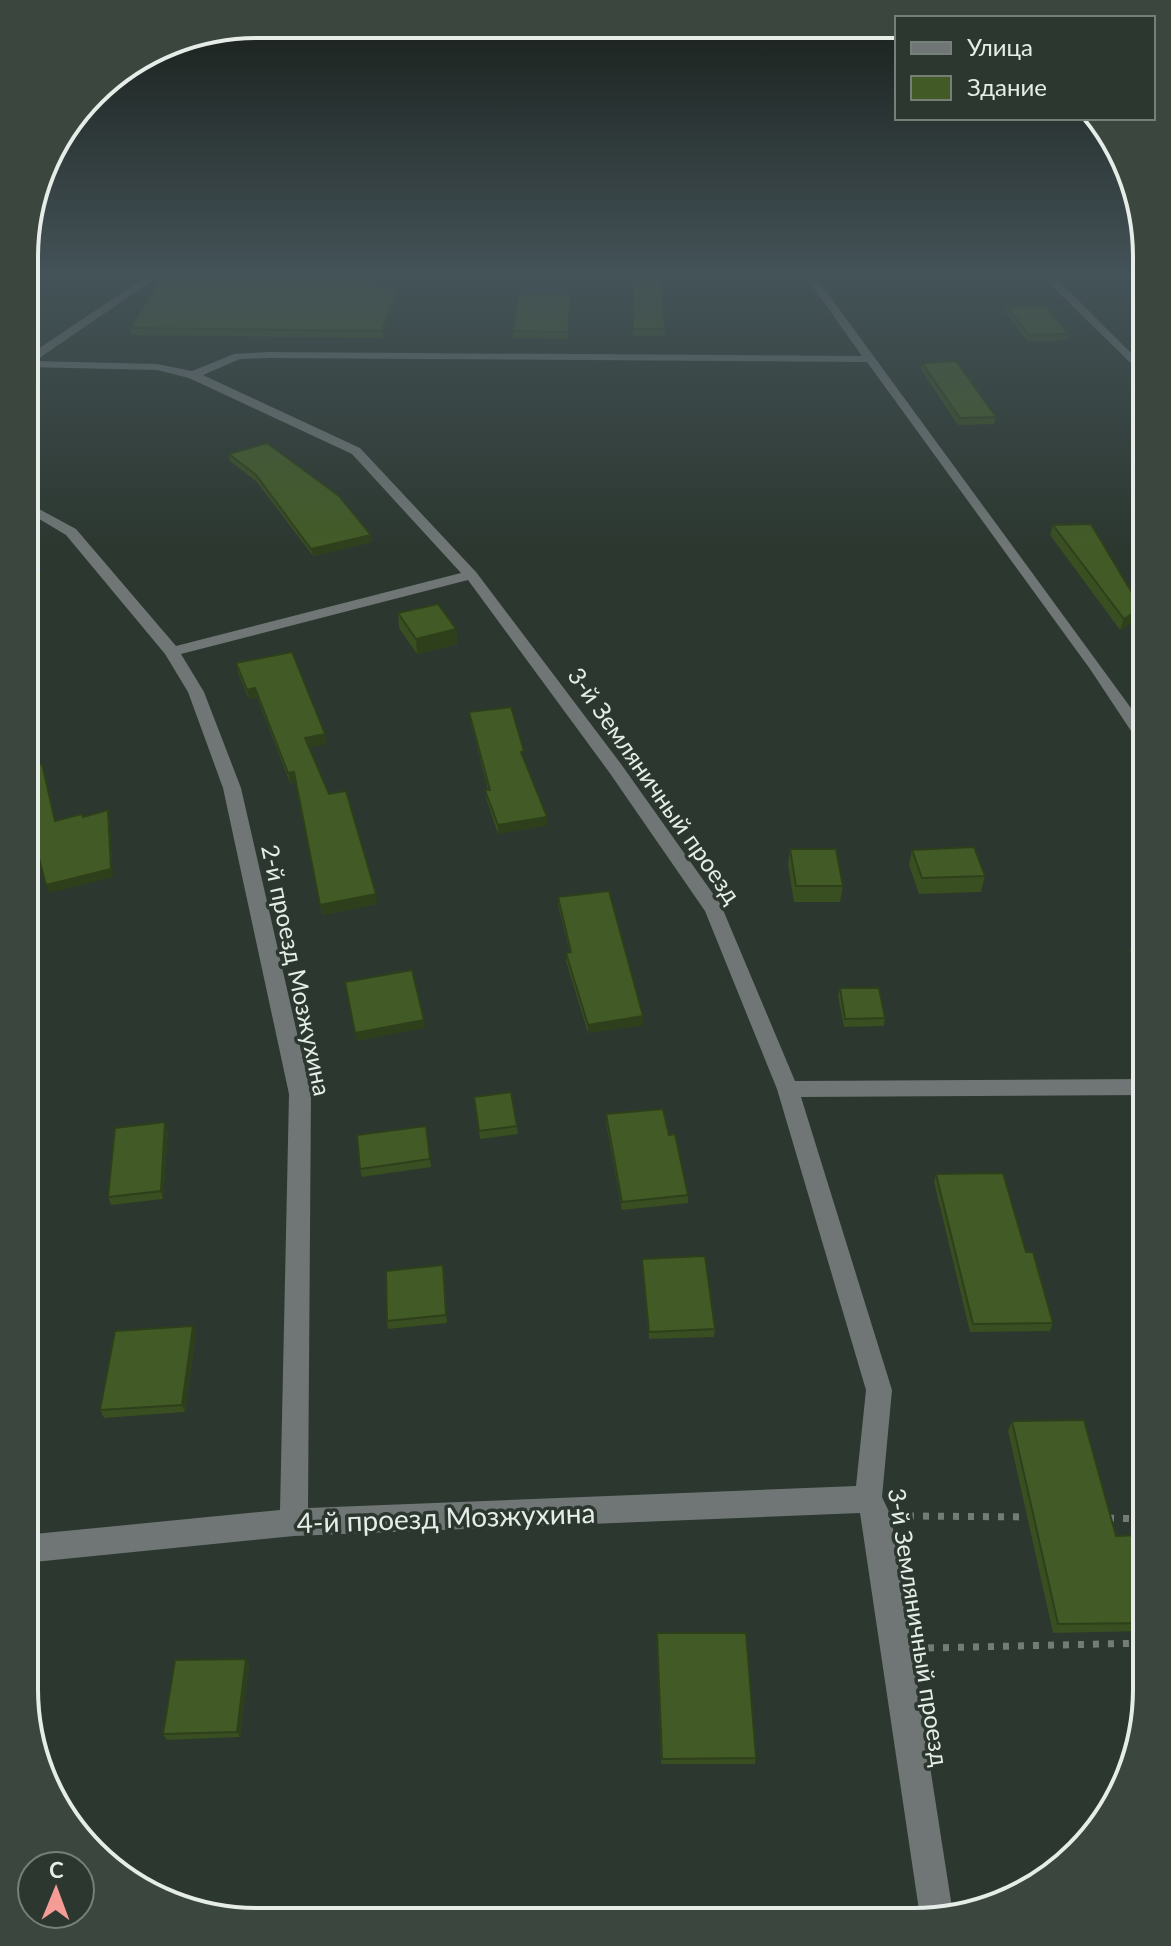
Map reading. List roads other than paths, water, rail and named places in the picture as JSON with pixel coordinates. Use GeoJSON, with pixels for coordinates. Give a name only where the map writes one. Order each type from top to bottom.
{"type":"FeatureCollection","features":[{"type":"Feature","properties":{"kind":"street","name":"3-й Земляничный проезд"},"geometry":{"type":"LineString","coordinates":[[151,367],[193,375],[356,451],[471,575],[615,768],[714,910],[788,1089],[879,1390],[873,1507],[898,1649],[935,1907]]}},
{"type":"Feature","properties":{"kind":"street"},"geometry":{"type":"LineString","coordinates":[[193,375],[212,367]]}},
{"type":"Feature","properties":{"kind":"street"},"geometry":{"type":"LineString","coordinates":[[877,367],[1133,721]]}},
{"type":"Feature","properties":{"kind":"street","name":"2-й проезд Мозжухина"},"geometry":{"type":"LineString","coordinates":[[38,513],[71,532],[172,652],[196,692],[232,788],[300,1094],[294,1522]]}},
{"type":"Feature","properties":{"kind":"street"},"geometry":{"type":"LineString","coordinates":[[172,652],[471,575]]}},
{"type":"Feature","properties":{"kind":"street"},"geometry":{"type":"LineString","coordinates":[[788,1089],[1133,1087]]}},
{"type":"Feature","properties":{"kind":"street","name":"4-й проезд Мозжухина"},"geometry":{"type":"LineString","coordinates":[[38,1548],[294,1522],[873,1507]]}}]}
